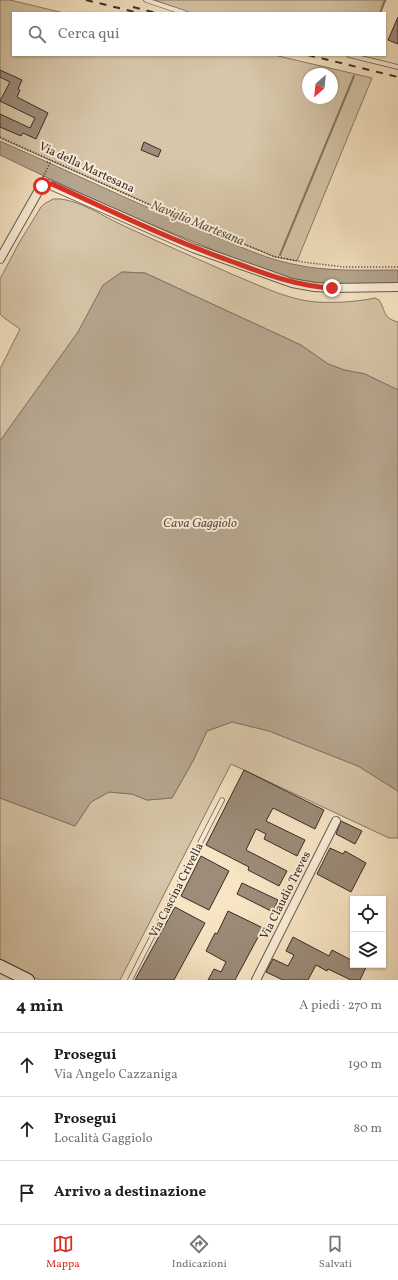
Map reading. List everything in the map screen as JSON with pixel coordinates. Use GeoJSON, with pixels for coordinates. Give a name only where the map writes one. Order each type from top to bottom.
{"type":"FeatureCollection","features":[{"type":"Feature","properties":{"kind":"street"},"geometry":{"type":"LineString","coordinates":[[0,259],[39,190],[42,186],[48,184],[193,248],[292,283],[314,287],[398,287]]}},
{"type":"Feature","properties":{"kind":"street","name":"Via Claudio Treves"},"geometry":{"type":"LineString","coordinates":[[256,980],[336,821]]}},
{"type":"Feature","properties":{"kind":"street"},"geometry":{"type":"LineString","coordinates":[[0,966],[26,979]]}},
{"type":"Feature","properties":{"kind":"lane"},"geometry":{"type":"LineString","coordinates":[[146,0],[182,12]]}},
{"type":"Feature","properties":{"kind":"lane"},"geometry":{"type":"LineString","coordinates":[[353,56],[398,67]]}},
{"type":"Feature","properties":{"kind":"lane","name":"Via Cascina Crivella"},"geometry":{"type":"LineString","coordinates":[[130,980],[222,800]]}},
{"type":"Feature","properties":{"kind":"path","name":"Via della Martesana"},"geometry":{"type":"LineString","coordinates":[[0,137],[162,212],[273,256],[344,267],[398,267]]}},
{"type":"Feature","properties":{"kind":"path"},"geometry":{"type":"LineString","coordinates":[[43,177],[49,162]]}},
{"type":"Feature","properties":{"kind":"shaded area"},"geometry":{"type":"Polygon","coordinates":[[[0,0],[10,0],[60,12],[12,12],[12,56],[278,56],[329,68],[302,68],[302,104],[338,104],[338,70],[372,78],[297,261],[275,257],[160,209],[0,138],[0,0]]]}},
{"type":"Feature","properties":{"kind":"shaded area"},"geometry":{"type":"Polygon","coordinates":[[[153,0],[386,0],[380,12],[188,12],[153,0]]]}},
{"type":"Feature","properties":{"kind":"shaded area"},"geometry":{"type":"Polygon","coordinates":[[[53,199],[61,199],[78,204],[177,250],[280,294],[308,301],[324,302],[375,298],[379,300],[387,316],[398,322],[398,390],[365,374],[344,370],[328,364],[301,345],[145,273],[122,272],[103,286],[78,332],[0,441],[0,369],[20,329],[0,314],[0,279],[19,243],[41,207],[53,199]]]}},
{"type":"Feature","properties":{"kind":"shaded area"},"geometry":{"type":"Polygon","coordinates":[[[232,722],[269,731],[358,766],[398,791],[398,838],[389,838],[231,764],[120,980],[40,980],[0,961],[0,798],[75,826],[91,802],[109,792],[132,794],[147,800],[172,798],[193,761],[207,731],[232,722]]]}},
{"type":"Feature","properties":{"kind":"water"},"geometry":{"type":"Polygon","coordinates":[[[0,141],[155,211],[260,254],[305,267],[345,270],[398,270],[398,284],[344,284],[303,281],[278,275],[234,259],[125,213],[0,155],[0,141]]]}},
{"type":"Feature","properties":{"kind":"water","name":"Cava Gaggiolo"},"geometry":{"type":"Polygon","coordinates":[[[122,272],[145,273],[301,345],[328,364],[344,370],[365,374],[398,390],[398,791],[358,766],[269,731],[232,722],[207,731],[193,761],[172,798],[147,800],[132,794],[109,792],[91,802],[75,826],[0,798],[0,441],[78,332],[103,285],[122,272]]]}},
{"type":"Feature","properties":{"kind":"building"},"geometry":{"type":"Polygon","coordinates":[[[398,17],[398,44],[388,40],[398,17]]]}},
{"type":"Feature","properties":{"kind":"building"},"geometry":{"type":"Polygon","coordinates":[[[0,70],[22,80],[18,89],[20,90],[17,97],[48,113],[36,139],[23,133],[21,136],[0,127],[0,114],[30,128],[35,118],[0,101],[10,82],[0,77],[0,70]]]}},
{"type":"Feature","properties":{"kind":"building"},"geometry":{"type":"Polygon","coordinates":[[[144,142],[161,150],[158,157],[141,150],[144,142]]]}},
{"type":"Feature","properties":{"kind":"building"},"geometry":{"type":"Polygon","coordinates":[[[244,770],[324,810],[315,829],[273,808],[266,821],[305,840],[297,856],[264,839],[266,834],[256,829],[246,850],[287,871],[279,886],[248,870],[249,867],[206,845],[244,770]]]}},
{"type":"Feature","properties":{"kind":"building"},"geometry":{"type":"Polygon","coordinates":[[[341,821],[362,831],[355,844],[336,834],[341,821]]]}},
{"type":"Feature","properties":{"kind":"building"},"geometry":{"type":"Polygon","coordinates":[[[330,848],[343,854],[345,851],[366,863],[351,892],[317,874],[330,848]]]}},
{"type":"Feature","properties":{"kind":"building"},"geometry":{"type":"Polygon","coordinates":[[[201,856],[229,871],[209,910],[181,896],[201,856]]]}},
{"type":"Feature","properties":{"kind":"building"},"geometry":{"type":"Polygon","coordinates":[[[242,883],[278,900],[273,912],[237,894],[242,883]]]}},
{"type":"Feature","properties":{"kind":"building"},"geometry":{"type":"Polygon","coordinates":[[[175,907],[205,923],[174,980],[135,980],[175,907]]]}},
{"type":"Feature","properties":{"kind":"building"},"geometry":{"type":"Polygon","coordinates":[[[228,911],[263,928],[235,980],[208,980],[214,969],[221,972],[226,962],[206,951],[215,933],[217,934],[228,911]]]}},
{"type":"Feature","properties":{"kind":"building"},"geometry":{"type":"Polygon","coordinates":[[[293,937],[329,956],[332,950],[350,959],[350,968],[366,968],[360,980],[351,980],[316,965],[308,980],[283,980],[266,972],[273,959],[288,966],[294,955],[286,951],[293,937]]]}},
{"type":"Feature","properties":{"kind":"waterway"},"geometry":{"type":"LineString","coordinates":[[380,12],[385,0]]}},
{"type":"Feature","properties":{"kind":"waterway"},"geometry":{"type":"LineString","coordinates":[[280,255],[354,76]]}},
{"type":"Feature","properties":{"kind":"railway"},"geometry":{"type":"LineString","coordinates":[[86,0],[135,12]]}},
{"type":"Feature","properties":{"kind":"railway"},"geometry":{"type":"LineString","coordinates":[[133,7],[152,12]]}},
{"type":"Feature","properties":{"kind":"railway"},"geometry":{"type":"LineString","coordinates":[[312,56],[398,77]]}},
{"type":"Feature","properties":{"kind":"route"},"geometry":{"type":"LineString","coordinates":[[42,186],[45,184],[52,184],[193,248],[272,277],[292,283],[314,287],[332,288]]}},
{"type":"Feature","properties":{"kind":"water label","name":"Naviglio Martesana"},"geometry":{"type":"Point","coordinates":[198,222]}}]}
